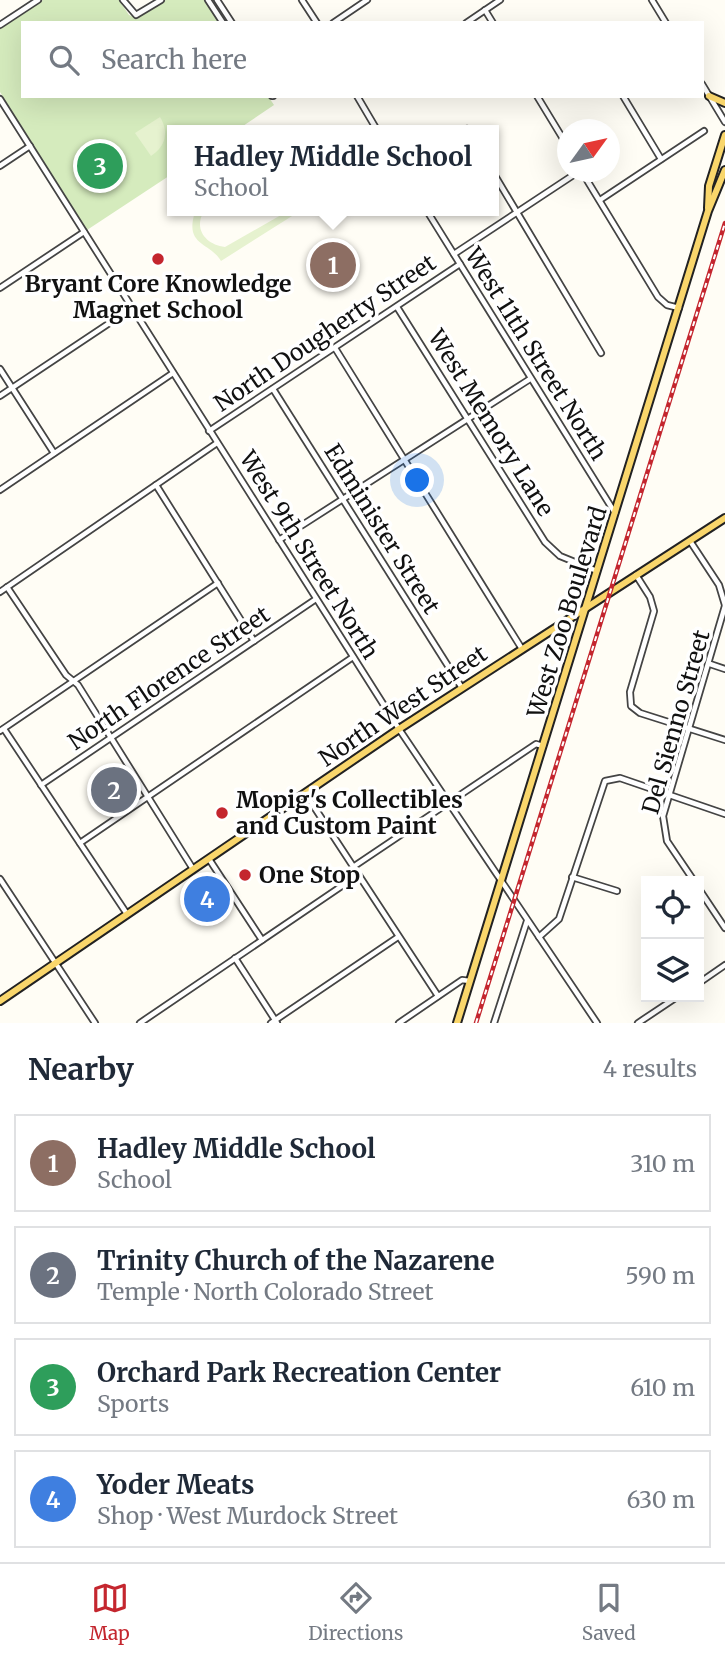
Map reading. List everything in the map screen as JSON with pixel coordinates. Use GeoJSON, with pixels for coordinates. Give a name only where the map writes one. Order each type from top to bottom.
{"type":"FeatureCollection","features":[{"type":"Feature","properties":{"kind":"main road"},"geometry":{"type":"LineString","coordinates":[[709,96],[725,103]]}},
{"type":"Feature","properties":{"kind":"main road","name":"West Zoo Boulevard"},"geometry":{"type":"LineString","coordinates":[[708,211],[709,186],[725,135]]}},
{"type":"Feature","properties":{"kind":"main road","name":"West Zoo Boulevard"},"geometry":{"type":"LineString","coordinates":[[457,1023],[680,309],[708,211],[725,170]]}},
{"type":"Feature","properties":{"kind":"main road","name":"North West Street"},"geometry":{"type":"LineString","coordinates":[[0,1000],[399,729],[725,518]]}},
{"type":"Feature","properties":{"kind":"street"},"geometry":{"type":"LineString","coordinates":[[0,25],[38,0]]}},
{"type":"Feature","properties":{"kind":"street"},"geometry":{"type":"LineString","coordinates":[[123,0],[136,15],[161,0]]}},
{"type":"Feature","properties":{"kind":"street"},"geometry":{"type":"LineString","coordinates":[[208,0],[222,21]]}},
{"type":"Feature","properties":{"kind":"street"},"geometry":{"type":"LineString","coordinates":[[217,0],[231,21]]}},
{"type":"Feature","properties":{"kind":"street"},"geometry":{"type":"LineString","coordinates":[[302,0],[316,21]]}},
{"type":"Feature","properties":{"kind":"street"},"geometry":{"type":"LineString","coordinates":[[336,21],[367,0]]}},
{"type":"Feature","properties":{"kind":"street"},"geometry":{"type":"LineString","coordinates":[[469,21],[500,0]]}},
{"type":"Feature","properties":{"kind":"street"},"geometry":{"type":"LineString","coordinates":[[652,0],[665,21]]}},
{"type":"Feature","properties":{"kind":"street"},"geometry":{"type":"LineString","coordinates":[[485,10],[492,21]]}},
{"type":"Feature","properties":{"kind":"street"},"geometry":{"type":"LineString","coordinates":[[704,87],[725,122]]}},
{"type":"Feature","properties":{"kind":"street"},"geometry":{"type":"LineString","coordinates":[[358,98],[374,125]]}},
{"type":"Feature","properties":{"kind":"street"},"geometry":{"type":"LineString","coordinates":[[538,98],[557,129]]}},
{"type":"Feature","properties":{"kind":"street"},"geometry":{"type":"LineString","coordinates":[[624,98],[661,159]]}},
{"type":"Feature","properties":{"kind":"street","name":"West 9th Street North"},"geometry":{"type":"LineString","coordinates":[[0,99],[399,729],[597,1023]]}},
{"type":"Feature","properties":{"kind":"street"},"geometry":{"type":"LineString","coordinates":[[600,200],[704,131]]}},
{"type":"Feature","properties":{"kind":"street"},"geometry":{"type":"LineString","coordinates":[[0,166],[30,146]]}},
{"type":"Feature","properties":{"kind":"street"},"geometry":{"type":"LineString","coordinates":[[499,182],[601,353]]}},
{"type":"Feature","properties":{"kind":"street","name":"North Dougherty Street"},"geometry":{"type":"LineString","coordinates":[[454,254],[564,182]]}},
{"type":"Feature","properties":{"kind":"street"},"geometry":{"type":"LineString","coordinates":[[587,182],[658,297],[667,305],[680,309]]}},
{"type":"Feature","properties":{"kind":"street","name":"West 11th Street North"},"geometry":{"type":"LineString","coordinates":[[430,216],[616,514]]}},
{"type":"Feature","properties":{"kind":"street"},"geometry":{"type":"LineString","coordinates":[[0,288],[84,232]]}},
{"type":"Feature","properties":{"kind":"street","name":"North Dougherty Street"},"geometry":{"type":"LineString","coordinates":[[209,431],[460,264]]}},
{"type":"Feature","properties":{"kind":"street","name":"West Memory Lane"},"geometry":{"type":"LineString","coordinates":[[397,307],[545,542],[560,556],[597,572]]}},
{"type":"Feature","properties":{"kind":"street"},"geometry":{"type":"LineString","coordinates":[[0,396],[132,308]]}},
{"type":"Feature","properties":{"kind":"street"},"geometry":{"type":"LineString","coordinates":[[335,348],[522,649]]}},
{"type":"Feature","properties":{"kind":"street"},"geometry":{"type":"LineString","coordinates":[[0,369],[54,453]]}},
{"type":"Feature","properties":{"kind":"street"},"geometry":{"type":"LineString","coordinates":[[0,490],[173,373]]}},
{"type":"Feature","properties":{"kind":"street"},"geometry":{"type":"LineString","coordinates":[[279,540],[530,379]]}},
{"type":"Feature","properties":{"kind":"street","name":"Edminister Street"},"geometry":{"type":"LineString","coordinates":[[273,389],[462,688]]}},
{"type":"Feature","properties":{"kind":"street","name":"North Dougherty Street"},"geometry":{"type":"LineString","coordinates":[[0,592],[217,443]]}},
{"type":"Feature","properties":{"kind":"street"},"geometry":{"type":"LineString","coordinates":[[156,485],[254,641]]}},
{"type":"Feature","properties":{"kind":"street","name":"Del Sienno Street"},"geometry":{"type":"LineString","coordinates":[[690,541],[719,585],[725,606],[663,816],[663,832],[691,876]]}},
{"type":"Feature","properties":{"kind":"street"},"geometry":{"type":"LineString","coordinates":[[636,575],[650,597],[654,611],[630,692],[631,704],[640,713],[725,740]]}},
{"type":"Feature","properties":{"kind":"street"},"geometry":{"type":"LineString","coordinates":[[127,914],[2,730],[218,583]]}},
{"type":"Feature","properties":{"kind":"street"},"geometry":{"type":"LineString","coordinates":[[7,587],[73,681],[193,869]]}},
{"type":"Feature","properties":{"kind":"street","name":"North Florence Street"},"geometry":{"type":"LineString","coordinates":[[41,785],[316,599]]}},
{"type":"Feature","properties":{"kind":"street"},"geometry":{"type":"LineString","coordinates":[[80,843],[353,657]]}},
{"type":"Feature","properties":{"kind":"street"},"geometry":{"type":"LineString","coordinates":[[709,664],[725,669]]}},
{"type":"Feature","properties":{"kind":"street"},"geometry":{"type":"LineString","coordinates":[[353,867],[536,744],[543,746]]}},
{"type":"Feature","properties":{"kind":"street"},"geometry":{"type":"LineString","coordinates":[[539,937],[559,919],[605,782],[620,778],[725,814]]}},
{"type":"Feature","properties":{"kind":"street"},"geometry":{"type":"LineString","coordinates":[[305,793],[438,996]]}},
{"type":"Feature","properties":{"kind":"street"},"geometry":{"type":"LineString","coordinates":[[209,858],[262,940]]}},
{"type":"Feature","properties":{"kind":"street"},"geometry":{"type":"LineString","coordinates":[[139,1023],[358,875]]}},
{"type":"Feature","properties":{"kind":"street"},"geometry":{"type":"LineString","coordinates":[[572,877],[617,891]]}},
{"type":"Feature","properties":{"kind":"street"},"geometry":{"type":"LineString","coordinates":[[0,879],[95,1023]]}},
{"type":"Feature","properties":{"kind":"street"},"geometry":{"type":"LineString","coordinates":[[704,896],[725,928]]}},
{"type":"Feature","properties":{"kind":"street"},"geometry":{"type":"LineString","coordinates":[[494,1023],[527,920]]}},
{"type":"Feature","properties":{"kind":"street"},"geometry":{"type":"LineString","coordinates":[[235,958],[275,1022],[398,936]]}},
{"type":"Feature","properties":{"kind":"street"},"geometry":{"type":"LineString","coordinates":[[704,980],[725,965]]}},
{"type":"Feature","properties":{"kind":"street"},"geometry":{"type":"LineString","coordinates":[[399,1023],[462,980],[470,981]]}},
{"type":"Feature","properties":{"kind":"street"},"geometry":{"type":"LineString","coordinates":[[638,1023],[670,1002]]}},
{"type":"Feature","properties":{"kind":"green space"},"geometry":{"type":"Polygon","coordinates":[[[43,0],[119,0],[129,15],[137,18],[166,0],[205,0],[220,21],[21,21],[21,98],[269,98],[274,105],[244,125],[167,125],[167,177],[87,230],[0,92],[0,29],[43,0]]]}},
{"type":"Feature","properties":{"kind":"green space"},"geometry":{"type":"Polygon","coordinates":[[[160,117],[165,128],[165,138],[160,148],[151,156],[135,133],[160,117]]]}},
{"type":"Feature","properties":{"kind":"green space"},"geometry":{"type":"Polygon","coordinates":[[[194,216],[202,216],[200,224],[203,235],[212,243],[225,247],[279,216],[292,216],[221,261],[195,237],[194,216]]]}},
{"type":"Feature","properties":{"kind":"railway"},"geometry":{"type":"LineString","coordinates":[[476,1023],[725,223]]}},
{"type":"Feature","properties":{"kind":"place","name":"Orchard Park Recreation Center"},"geometry":{"type":"Point","coordinates":[100,166]}},
{"type":"Feature","properties":{"kind":"place","name":"Bryant Core Knowledge Magnet School"},"geometry":{"type":"Point","coordinates":[158,259]}},
{"type":"Feature","properties":{"kind":"place","name":"Hadley Middle School"},"geometry":{"type":"Point","coordinates":[333,265]}},
{"type":"Feature","properties":{"kind":"place","name":"Trinity Church of the Nazarene"},"geometry":{"type":"Point","coordinates":[114,790]}},
{"type":"Feature","properties":{"kind":"place","name":"Mopig's Collectibles and Custom Paint"},"geometry":{"type":"Point","coordinates":[222,813]}},
{"type":"Feature","properties":{"kind":"place","name":"One Stop"},"geometry":{"type":"Point","coordinates":[245,875]}},
{"type":"Feature","properties":{"kind":"place","name":"Yoder Meats"},"geometry":{"type":"Point","coordinates":[207,899]}}]}
